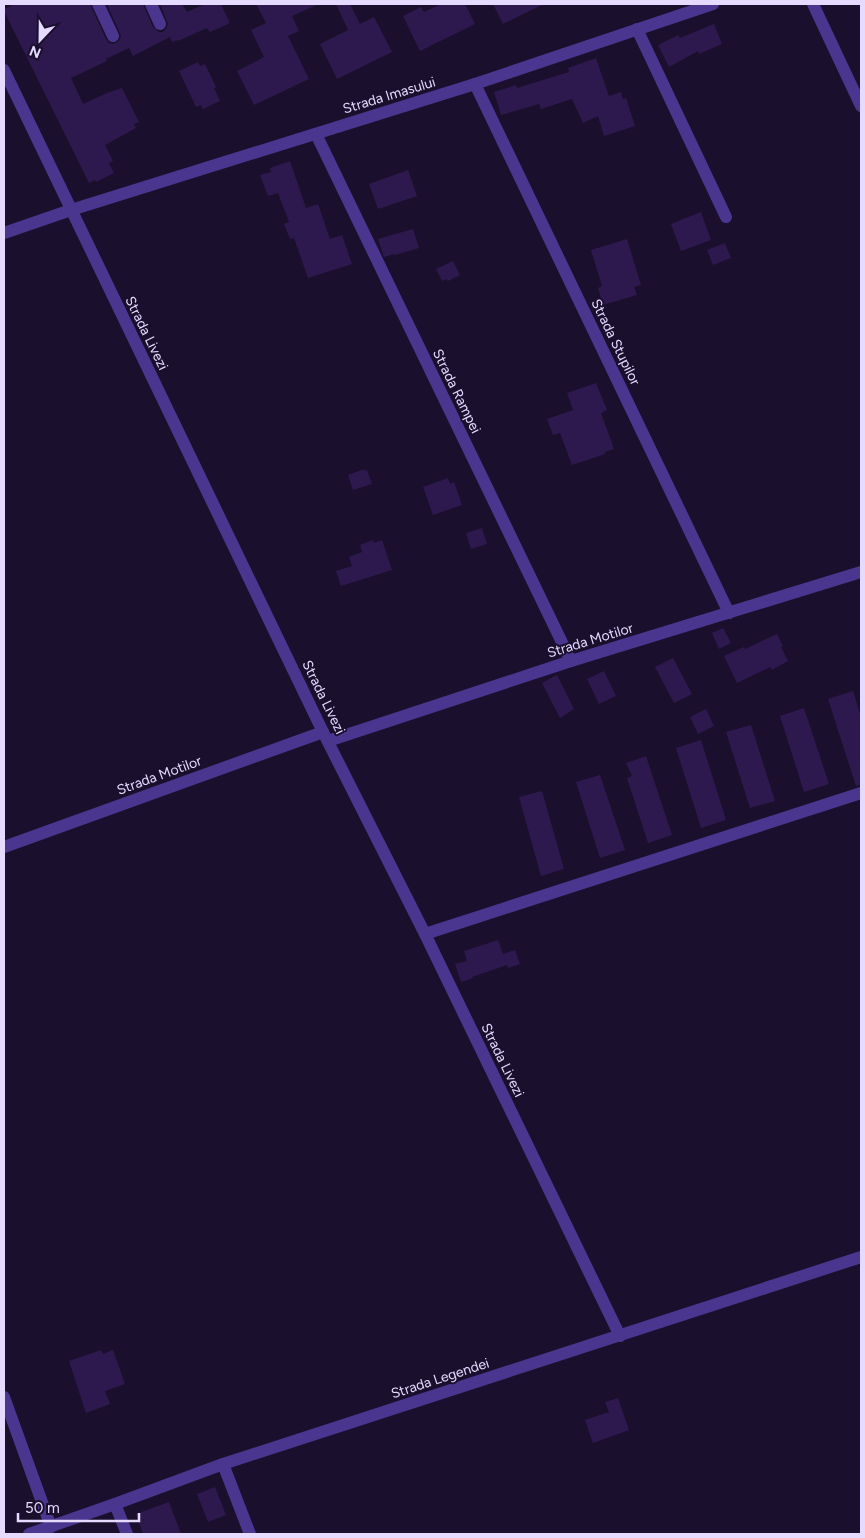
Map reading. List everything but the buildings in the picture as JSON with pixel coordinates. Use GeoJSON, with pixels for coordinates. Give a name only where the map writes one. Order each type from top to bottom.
{"type":"FeatureCollection","features":[{"type":"Feature","properties":{"kind":"street"},"geometry":{"type":"LineString","coordinates":[[98,4],[113,36]]}},
{"type":"Feature","properties":{"kind":"street"},"geometry":{"type":"LineString","coordinates":[[150,4],[160,24]]}},
{"type":"Feature","properties":{"kind":"street","name":"Strada Imasului"},"geometry":{"type":"LineString","coordinates":[[4,233],[71,210],[475,84],[637,28],[714,4]]}},
{"type":"Feature","properties":{"kind":"street"},"geometry":{"type":"LineString","coordinates":[[813,4],[861,106]]}},
{"type":"Feature","properties":{"kind":"street"},"geometry":{"type":"LineString","coordinates":[[637,28],[726,217]]}},
{"type":"Feature","properties":{"kind":"street","name":"Strada Livezi"},"geometry":{"type":"LineString","coordinates":[[4,70],[326,736],[425,934],[620,1336]]}},
{"type":"Feature","properties":{"kind":"street","name":"Strada Stupilor"},"geometry":{"type":"LineString","coordinates":[[475,84],[729,613]]}},
{"type":"Feature","properties":{"kind":"street","name":"Strada Rampei"},"geometry":{"type":"LineString","coordinates":[[316,134],[571,661]]}},
{"type":"Feature","properties":{"kind":"street","name":"Strada Motilor"},"geometry":{"type":"LineString","coordinates":[[4,846],[326,736],[861,572]]}},
{"type":"Feature","properties":{"kind":"street"},"geometry":{"type":"LineString","coordinates":[[425,934],[861,793]]}},
{"type":"Feature","properties":{"kind":"street","name":"Strada Legendei"},"geometry":{"type":"LineString","coordinates":[[29,1534],[223,1464],[861,1257]]}},
{"type":"Feature","properties":{"kind":"street"},"geometry":{"type":"LineString","coordinates":[[4,1397],[51,1527]]}},
{"type":"Feature","properties":{"kind":"street"},"geometry":{"type":"LineString","coordinates":[[223,1464],[250,1534]]}},
{"type":"Feature","properties":{"kind":"street"},"geometry":{"type":"LineString","coordinates":[[115,1504],[127,1534]]}}]}
